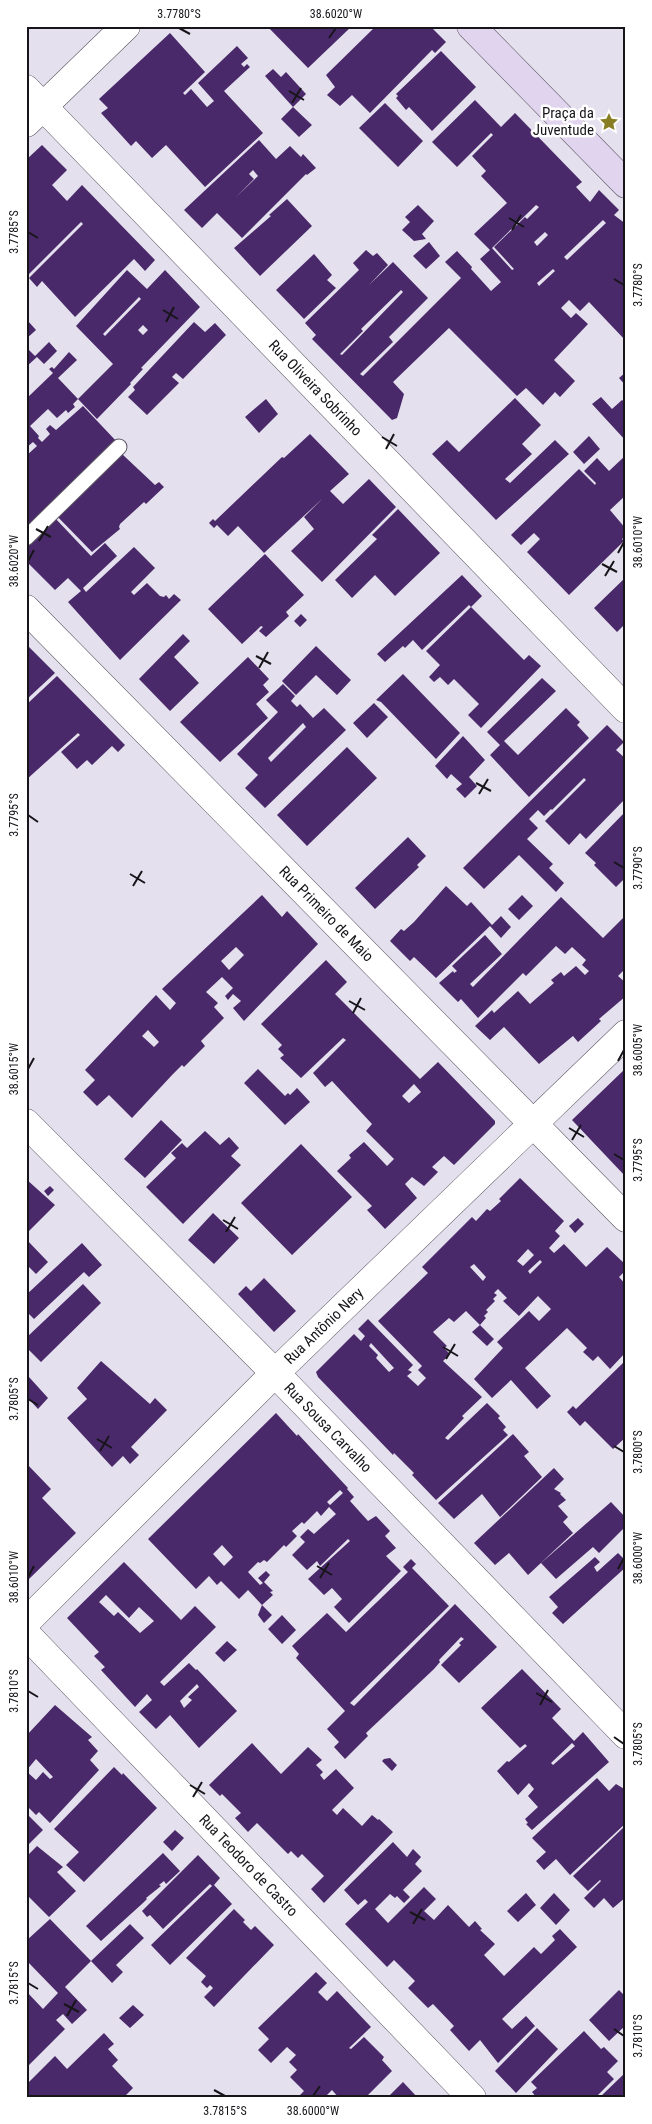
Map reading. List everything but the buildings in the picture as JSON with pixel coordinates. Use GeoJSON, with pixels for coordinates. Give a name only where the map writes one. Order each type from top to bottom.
{"type":"FeatureCollection","features":[{"type":"Feature","properties":{"kind":"street"},"geometry":{"type":"LineString","coordinates":[[32,106],[126,26]]}},
{"type":"Feature","properties":{"kind":"street"},"geometry":{"type":"LineString","coordinates":[[471,26],[626,184]]}},
{"type":"Feature","properties":{"kind":"street","name":"Rua Oliveira Sobrinho"},"geometry":{"type":"LineString","coordinates":[[32,106],[626,709]]}},
{"type":"Feature","properties":{"kind":"street","name":"Rua Primeiro de Maio"},"geometry":{"type":"LineString","coordinates":[[26,609],[626,1218]]}},
{"type":"Feature","properties":{"kind":"street","name":"Rua Antônio Nery"},"geometry":{"type":"LineString","coordinates":[[26,1622],[275,1373],[626,1034]]}},
{"type":"Feature","properties":{"kind":"street","name":"Rua Sousa Carvalho"},"geometry":{"type":"LineString","coordinates":[[26,1123],[275,1373],[626,1735]]}},
{"type":"Feature","properties":{"kind":"street","name":"Rua Teodoro de Castro"},"geometry":{"type":"LineString","coordinates":[[26,1634],[472,2098]]}},
{"type":"Feature","properties":{"kind":"lane"},"geometry":{"type":"LineString","coordinates":[[26,538],[119,447]]}},
{"type":"Feature","properties":{"kind":"place","name":"Praça da Juventude"},"geometry":{"type":"Point","coordinates":[609,122]}}]}
